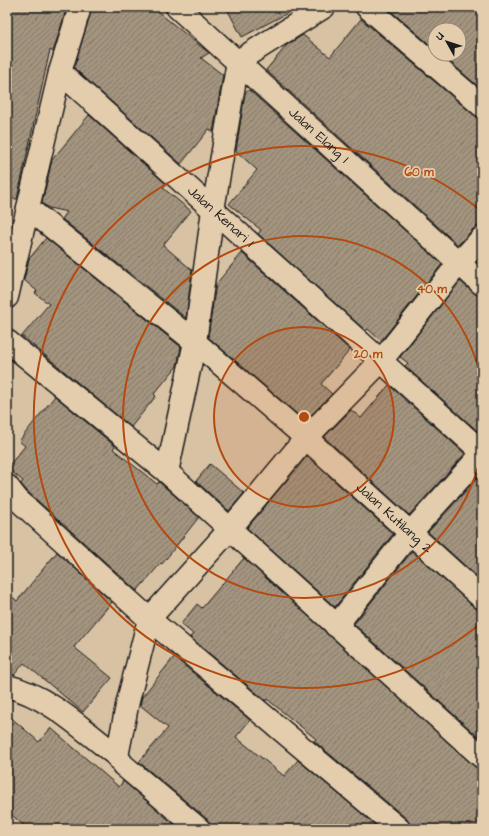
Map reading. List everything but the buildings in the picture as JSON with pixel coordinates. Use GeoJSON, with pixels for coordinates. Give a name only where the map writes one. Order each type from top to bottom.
{"type":"FeatureCollection","features":[{"type":"Feature","properties":{"kind":"street"},"geometry":{"type":"LineString","coordinates":[[7,297],[60,72],[80,7]]}},
{"type":"Feature","properties":{"kind":"street","name":"Jalan Elang 1"},"geometry":{"type":"LineString","coordinates":[[177,7],[482,284]]}},
{"type":"Feature","properties":{"kind":"street"},"geometry":{"type":"LineString","coordinates":[[167,472],[195,342],[213,210],[238,62],[324,7]]}},
{"type":"Feature","properties":{"kind":"street"},"geometry":{"type":"LineString","coordinates":[[367,7],[482,106]]}},
{"type":"Feature","properties":{"kind":"street","name":"Jalan Kenari 1"},"geometry":{"type":"LineString","coordinates":[[60,72],[482,453]]}},
{"type":"Feature","properties":{"kind":"street","name":"Jalan Kutilang 2"},"geometry":{"type":"LineString","coordinates":[[28,208],[195,342],[306,438],[482,598]]}},
{"type":"Feature","properties":{"kind":"street"},"geometry":{"type":"LineString","coordinates":[[117,756],[128,701],[149,619],[230,529],[306,438],[381,361],[459,263],[482,238]]}},
{"type":"Feature","properties":{"kind":"street"},"geometry":{"type":"LineString","coordinates":[[7,341],[167,472],[482,757]]}},
{"type":"Feature","properties":{"kind":"street"},"geometry":{"type":"LineString","coordinates":[[336,626],[411,532],[482,453]]}},
{"type":"Feature","properties":{"kind":"street"},"geometry":{"type":"LineString","coordinates":[[7,486],[18,500],[149,619],[399,829]]}},
{"type":"Feature","properties":{"kind":"street"},"geometry":{"type":"LineString","coordinates":[[7,686],[21,690],[44,700],[117,756],[124,765],[199,829]]}}]}
